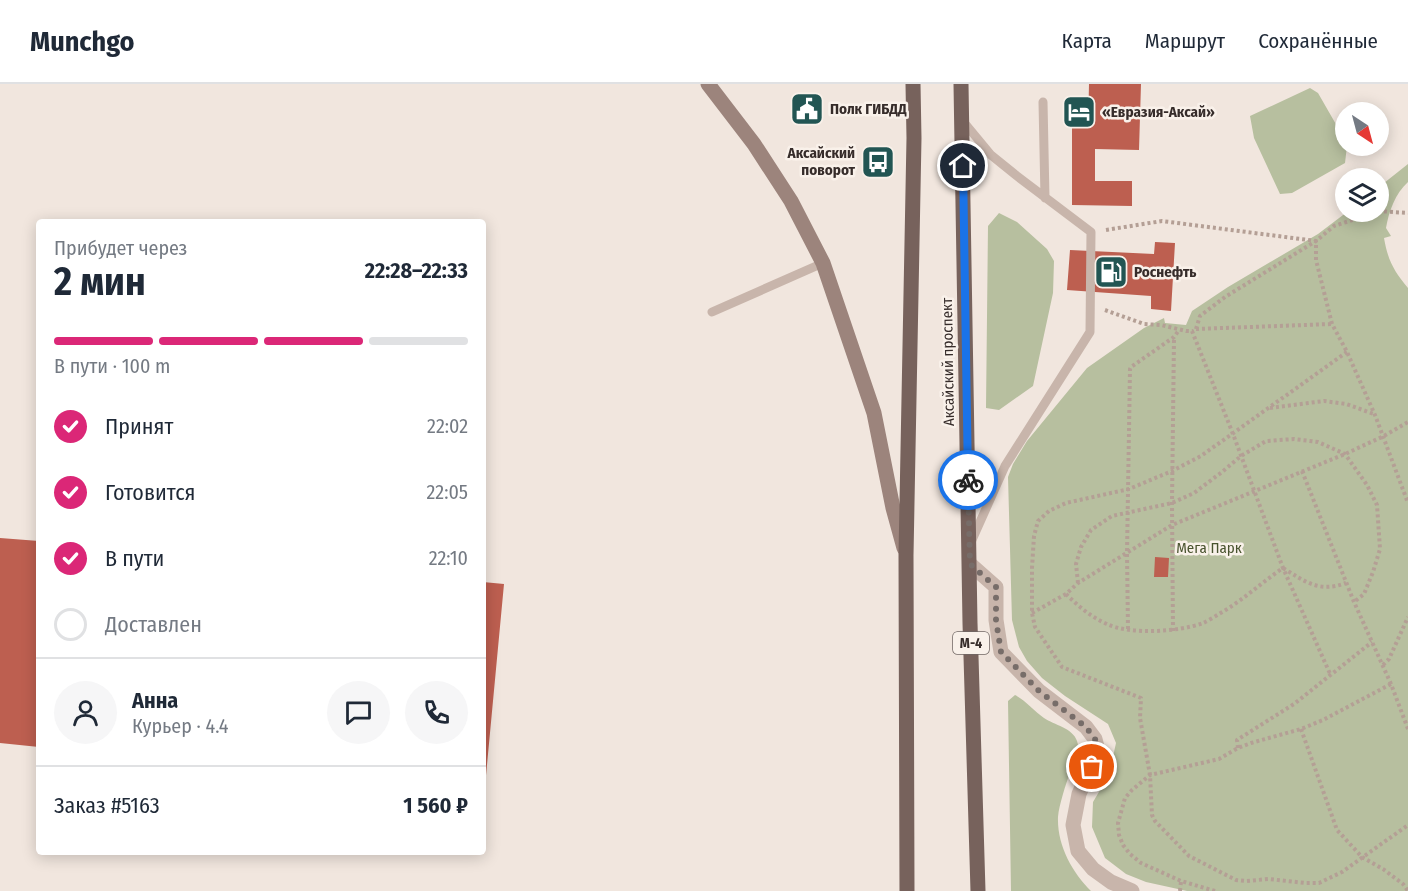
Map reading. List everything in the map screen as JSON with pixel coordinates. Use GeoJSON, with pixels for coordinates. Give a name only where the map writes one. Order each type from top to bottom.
{"type":"FeatureCollection","features":[{"type":"Feature","properties":{"kind":"main road"},"geometry":{"type":"LineString","coordinates":[[708,84],[754,144],[785,192],[823,263],[874,413],[893,508],[906,555]]}},
{"type":"Feature","properties":{"kind":"main road"},"geometry":{"type":"LineString","coordinates":[[907,891],[906,555],[914,150],[913,84]]}},
{"type":"Feature","properties":{"kind":"main road","name":"Аксайский проспект"},"geometry":{"type":"LineString","coordinates":[[961,84],[978,891]]}},
{"type":"Feature","properties":{"kind":"street"},"geometry":{"type":"LineString","coordinates":[[970,564],[996,587],[996,620],[1001,652],[1039,691],[1086,727],[1095,739],[1098,751],[1079,794],[1073,825],[1078,851],[1093,869],[1111,882],[1132,891]]}},
{"type":"Feature","properties":{"kind":"lane"},"geometry":{"type":"LineString","coordinates":[[1044,102],[1045,198]]}},
{"type":"Feature","properties":{"kind":"lane"},"geometry":{"type":"LineString","coordinates":[[962,120],[991,155],[1091,232],[1090,332],[1005,466],[969,545]]}},
{"type":"Feature","properties":{"kind":"lane"},"geometry":{"type":"LineString","coordinates":[[712,312],[823,263]]}},
{"type":"Feature","properties":{"kind":"path"},"geometry":{"type":"LineString","coordinates":[[1389,212],[1408,213]]}},
{"type":"Feature","properties":{"kind":"path"},"geometry":{"type":"LineString","coordinates":[[1091,232],[1162,221],[1316,241]]}},
{"type":"Feature","properties":{"kind":"path"},"geometry":{"type":"LineString","coordinates":[[1331,676],[1283,568],[1194,330],[1200,316],[1225,297],[1316,241],[1334,226],[1346,222]]}},
{"type":"Feature","properties":{"kind":"path"},"geometry":{"type":"LineString","coordinates":[[1316,241],[1318,271],[1332,324],[1375,415],[1408,503]]}},
{"type":"Feature","properties":{"kind":"path"},"geometry":{"type":"LineString","coordinates":[[1090,305],[1144,324],[1161,325],[1179,330],[1332,324]]}},
{"type":"Feature","properties":{"kind":"path"},"geometry":{"type":"LineString","coordinates":[[1128,629],[1130,369],[1174,337],[1179,330]]}},
{"type":"Feature","properties":{"kind":"path"},"geometry":{"type":"LineString","coordinates":[[1173,631],[1174,337]]}},
{"type":"Feature","properties":{"kind":"path"},"geometry":{"type":"LineString","coordinates":[[1347,352],[1201,456],[1129,489],[1066,503],[1049,511],[1038,521],[1034,536],[1032,614],[1035,627],[1062,667],[1141,698],[1140,718],[1150,774],[1152,815],[1158,825],[1190,856],[1236,880],[1269,879],[1319,883],[1342,872],[1408,825]]}},
{"type":"Feature","properties":{"kind":"path"},"geometry":{"type":"LineString","coordinates":[[1269,408],[1324,401],[1346,404],[1375,415]]}},
{"type":"Feature","properties":{"kind":"path"},"geometry":{"type":"LineString","coordinates":[[1032,614],[1172,525],[1345,454],[1408,422]]}},
{"type":"Feature","properties":{"kind":"path"},"geometry":{"type":"LineString","coordinates":[[1078,584],[1076,564],[1091,530],[1112,516],[1172,502],[1194,493],[1241,456],[1266,441],[1294,439],[1318,442],[1345,454],[1377,506],[1380,549],[1364,594],[1354,602]]}},
{"type":"Feature","properties":{"kind":"path"},"geometry":{"type":"LineString","coordinates":[[1302,471],[1346,583],[1383,665],[1408,729]]}},
{"type":"Feature","properties":{"kind":"path"},"geometry":{"type":"LineString","coordinates":[[1283,568],[1321,588],[1346,583]]}},
{"type":"Feature","properties":{"kind":"path"},"geometry":{"type":"LineString","coordinates":[[1066,594],[1092,616],[1109,625],[1128,629],[1173,631],[1203,623],[1238,603],[1283,568]]}},
{"type":"Feature","properties":{"kind":"path"},"geometry":{"type":"LineString","coordinates":[[1383,665],[1389,659],[1408,617]]}},
{"type":"Feature","properties":{"kind":"path"},"geometry":{"type":"LineString","coordinates":[[1238,748],[1237,740],[1294,704],[1372,642]]}},
{"type":"Feature","properties":{"kind":"path"},"geometry":{"type":"LineString","coordinates":[[1215,891],[1181,881],[1141,863],[1130,854],[1119,835],[1118,823],[1125,798],[1150,774],[1219,759],[1238,748],[1301,729],[1391,684]]}},
{"type":"Feature","properties":{"kind":"path"},"geometry":{"type":"LineString","coordinates":[[1301,729],[1337,830],[1362,857],[1383,869],[1403,884],[1408,891]]}},
{"type":"Feature","properties":{"kind":"path"},"geometry":{"type":"LineString","coordinates":[[1180,891],[1181,881]]}},
{"type":"Feature","properties":{"kind":"green space"},"geometry":{"type":"Polygon","coordinates":[[[1310,88],[1318,93],[1335,123],[1335,156],[1346,156],[1345,163],[1292,193],[1280,194],[1254,138],[1250,116],[1310,88]]]}},
{"type":"Feature","properties":{"kind":"green space","name":"Мега Парк"},"geometry":{"type":"Polygon","coordinates":[[[1408,164],[1408,182],[1396,197],[1389,216],[1389,179],[1408,164]]]}},
{"type":"Feature","properties":{"kind":"green space"},"geometry":{"type":"Polygon","coordinates":[[[999,213],[1017,222],[1047,249],[1054,261],[1053,293],[1033,386],[999,410],[986,408],[988,226],[999,213]]]}},
{"type":"Feature","properties":{"kind":"green space","name":"Мега Парк"},"geometry":{"type":"Polygon","coordinates":[[[1335,221],[1387,222],[1386,228],[1391,236],[1384,238],[1387,253],[1392,265],[1408,288],[1408,891],[1187,891],[1146,882],[1126,874],[1105,858],[1092,827],[1093,802],[1109,775],[1116,743],[1108,724],[1042,678],[1027,661],[1019,647],[1012,620],[1008,477],[1027,441],[1087,368],[1144,328],[1164,318],[1165,323],[1186,325],[1192,311],[1318,234],[1335,221]]]}},
{"type":"Feature","properties":{"kind":"green space"},"geometry":{"type":"Polygon","coordinates":[[[1015,695],[1044,718],[1072,733],[1077,741],[1077,753],[1060,807],[1058,827],[1063,848],[1072,867],[1091,891],[1011,891],[1008,701],[1015,695]]]}},
{"type":"Feature","properties":{"kind":"building"},"geometry":{"type":"Polygon","coordinates":[[[1089,84],[1141,84],[1139,150],[1095,149],[1095,181],[1132,181],[1132,206],[1072,205],[1072,127],[1088,128],[1089,84]]]}},
{"type":"Feature","properties":{"kind":"building","name":"Роснефть"},"geometry":{"type":"Polygon","coordinates":[[[1155,242],[1175,243],[1171,311],[1151,309],[1151,296],[1067,290],[1070,250],[1154,254],[1155,242]]]}},
{"type":"Feature","properties":{"kind":"building"},"geometry":{"type":"Polygon","coordinates":[[[0,538],[36,541],[36,747],[0,743],[0,538]]]}},
{"type":"Feature","properties":{"kind":"building"},"geometry":{"type":"Polygon","coordinates":[[[1155,557],[1169,558],[1168,577],[1154,577],[1155,557]]]}},
{"type":"Feature","properties":{"kind":"building"},"geometry":{"type":"Polygon","coordinates":[[[486,582],[504,584],[486,775],[486,582]]]}},
{"type":"Feature","properties":{"kind":"way so far"},"geometry":{"type":"LineString","coordinates":[[968,480],[970,564],[996,587],[996,620],[1001,652],[1039,691],[1086,727],[1095,739],[1098,751],[1092,767]]}},
{"type":"Feature","properties":{"kind":"place","name":"Полк ГИБДД"},"geometry":{"type":"Point","coordinates":[807,109]}},
{"type":"Feature","properties":{"kind":"place","name":"«Евразия-Аксай»"},"geometry":{"type":"Point","coordinates":[1079,112]}},
{"type":"Feature","properties":{"kind":"place","name":"Аксайский поворот"},"geometry":{"type":"Point","coordinates":[878,162]}},
{"type":"Feature","properties":{"kind":"place","name":"Роснефть"},"geometry":{"type":"Point","coordinates":[1111,272]}},
{"type":"Feature","properties":{"kind":"route"},"geometry":{"type":"LineString","coordinates":[[963,166],[968,480]]}}]}
